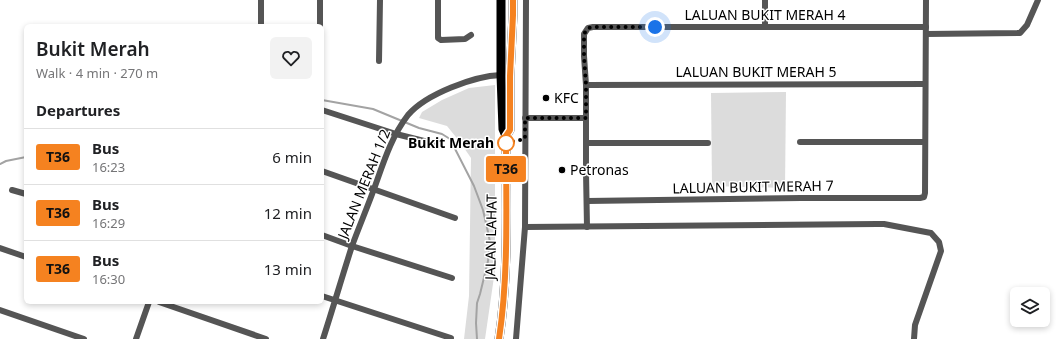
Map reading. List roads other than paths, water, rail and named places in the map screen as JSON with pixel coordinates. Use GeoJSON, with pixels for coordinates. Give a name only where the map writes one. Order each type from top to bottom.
{"type":"FeatureCollection","features":[{"type":"Feature","properties":{"kind":"main road","name":"JALAN LAHAT"},"geometry":{"type":"LineString","coordinates":[[502,0],[501,75],[503,129],[508,133]]}},
{"type":"Feature","properties":{"kind":"main road"},"geometry":{"type":"LineString","coordinates":[[502,18],[505,0]]}},
{"type":"Feature","properties":{"kind":"main road","name":"JALAN LAHAT"},"geometry":{"type":"LineString","coordinates":[[499,339],[506,267],[508,133],[513,0]]}},
{"type":"Feature","properties":{"kind":"main road"},"geometry":{"type":"LineString","coordinates":[[501,75],[505,71],[506,67],[508,37],[513,15]]}},
{"type":"Feature","properties":{"kind":"street"},"geometry":{"type":"LineString","coordinates":[[261,0],[261,24]]}},
{"type":"Feature","properties":{"kind":"street"},"geometry":{"type":"LineString","coordinates":[[320,0],[320,24]]}},
{"type":"Feature","properties":{"kind":"street"},"geometry":{"type":"LineString","coordinates":[[379,61],[380,0]]}},
{"type":"Feature","properties":{"kind":"street"},"geometry":{"type":"LineString","coordinates":[[438,0],[438,38],[441,40],[464,39],[471,34]]}},
{"type":"Feature","properties":{"kind":"street"},"geometry":{"type":"LineString","coordinates":[[516,339],[525,227],[526,0]]}},
{"type":"Feature","properties":{"kind":"street"},"geometry":{"type":"LineString","coordinates":[[765,0],[765,27]]}},
{"type":"Feature","properties":{"kind":"street"},"geometry":{"type":"LineString","coordinates":[[800,142],[925,142],[926,0]]}},
{"type":"Feature","properties":{"kind":"street"},"geometry":{"type":"LineString","coordinates":[[926,34],[1020,33],[1027,25],[1038,0]]}},
{"type":"Feature","properties":{"kind":"street","name":"LALUAN BUKIT MERAH 4"},"geometry":{"type":"LineString","coordinates":[[587,227],[586,85],[584,34],[588,28],[926,27]]}},
{"type":"Feature","properties":{"kind":"street","name":"JALAN MERAH 1/2"},"geometry":{"type":"LineString","coordinates":[[323,339],[352,246],[389,148],[401,125],[409,114],[442,91],[490,75],[501,75]]}},
{"type":"Feature","properties":{"kind":"street","name":"LALUAN BUKIT MERAH 5"},"geometry":{"type":"LineString","coordinates":[[586,85],[925,84]]}},
{"type":"Feature","properties":{"kind":"street"},"geometry":{"type":"LineString","coordinates":[[324,111],[396,134],[436,144]]}},
{"type":"Feature","properties":{"kind":"street"},"geometry":{"type":"LineString","coordinates":[[525,118],[586,118]]}},
{"type":"Feature","properties":{"kind":"street","name":"LALUAN BUKIT MERAH 7"},"geometry":{"type":"LineString","coordinates":[[587,201],[920,198],[924,197],[925,193],[925,142]]}},
{"type":"Feature","properties":{"kind":"street"},"geometry":{"type":"LineString","coordinates":[[586,143],[708,143]]}},
{"type":"Feature","properties":{"kind":"street"},"geometry":{"type":"LineString","coordinates":[[324,172],[455,218]]}},
{"type":"Feature","properties":{"kind":"street"},"geometry":{"type":"LineString","coordinates":[[12,190],[24,193]]}},
{"type":"Feature","properties":{"kind":"street"},"geometry":{"type":"LineString","coordinates":[[525,227],[877,224],[931,233],[939,242],[940,251],[915,325],[914,339]]}},
{"type":"Feature","properties":{"kind":"street"},"geometry":{"type":"LineString","coordinates":[[324,236],[452,278]]}},
{"type":"Feature","properties":{"kind":"street"},"geometry":{"type":"LineString","coordinates":[[0,248],[24,256]]}},
{"type":"Feature","properties":{"kind":"street"},"geometry":{"type":"LineString","coordinates":[[324,297],[451,338]]}},
{"type":"Feature","properties":{"kind":"street"},"geometry":{"type":"LineString","coordinates":[[136,339],[148,304]]}},
{"type":"Feature","properties":{"kind":"street"},"geometry":{"type":"LineString","coordinates":[[165,304],[266,339]]}},
{"type":"Feature","properties":{"kind":"street"},"geometry":{"type":"LineString","coordinates":[[0,310],[84,339]]}},
{"type":"Feature","properties":{"kind":"waterway"},"geometry":{"type":"LineString","coordinates":[[324,100],[373,109],[419,128],[442,134],[450,139],[474,186],[483,210],[490,242],[488,261],[477,303],[477,339]]}},
{"type":"Feature","properties":{"kind":"waterway"},"geometry":{"type":"LineString","coordinates":[[0,164],[6,161],[24,157]]}},
{"type":"Feature","properties":{"kind":"place","name":"KFC"},"geometry":{"type":"Point","coordinates":[546,98]}},
{"type":"Feature","properties":{"kind":"place","name":"Bukit Merah"},"geometry":{"type":"Point","coordinates":[506,143]}},
{"type":"Feature","properties":{"kind":"place","name":"Petronas"},"geometry":{"type":"Point","coordinates":[562,170]}}]}
